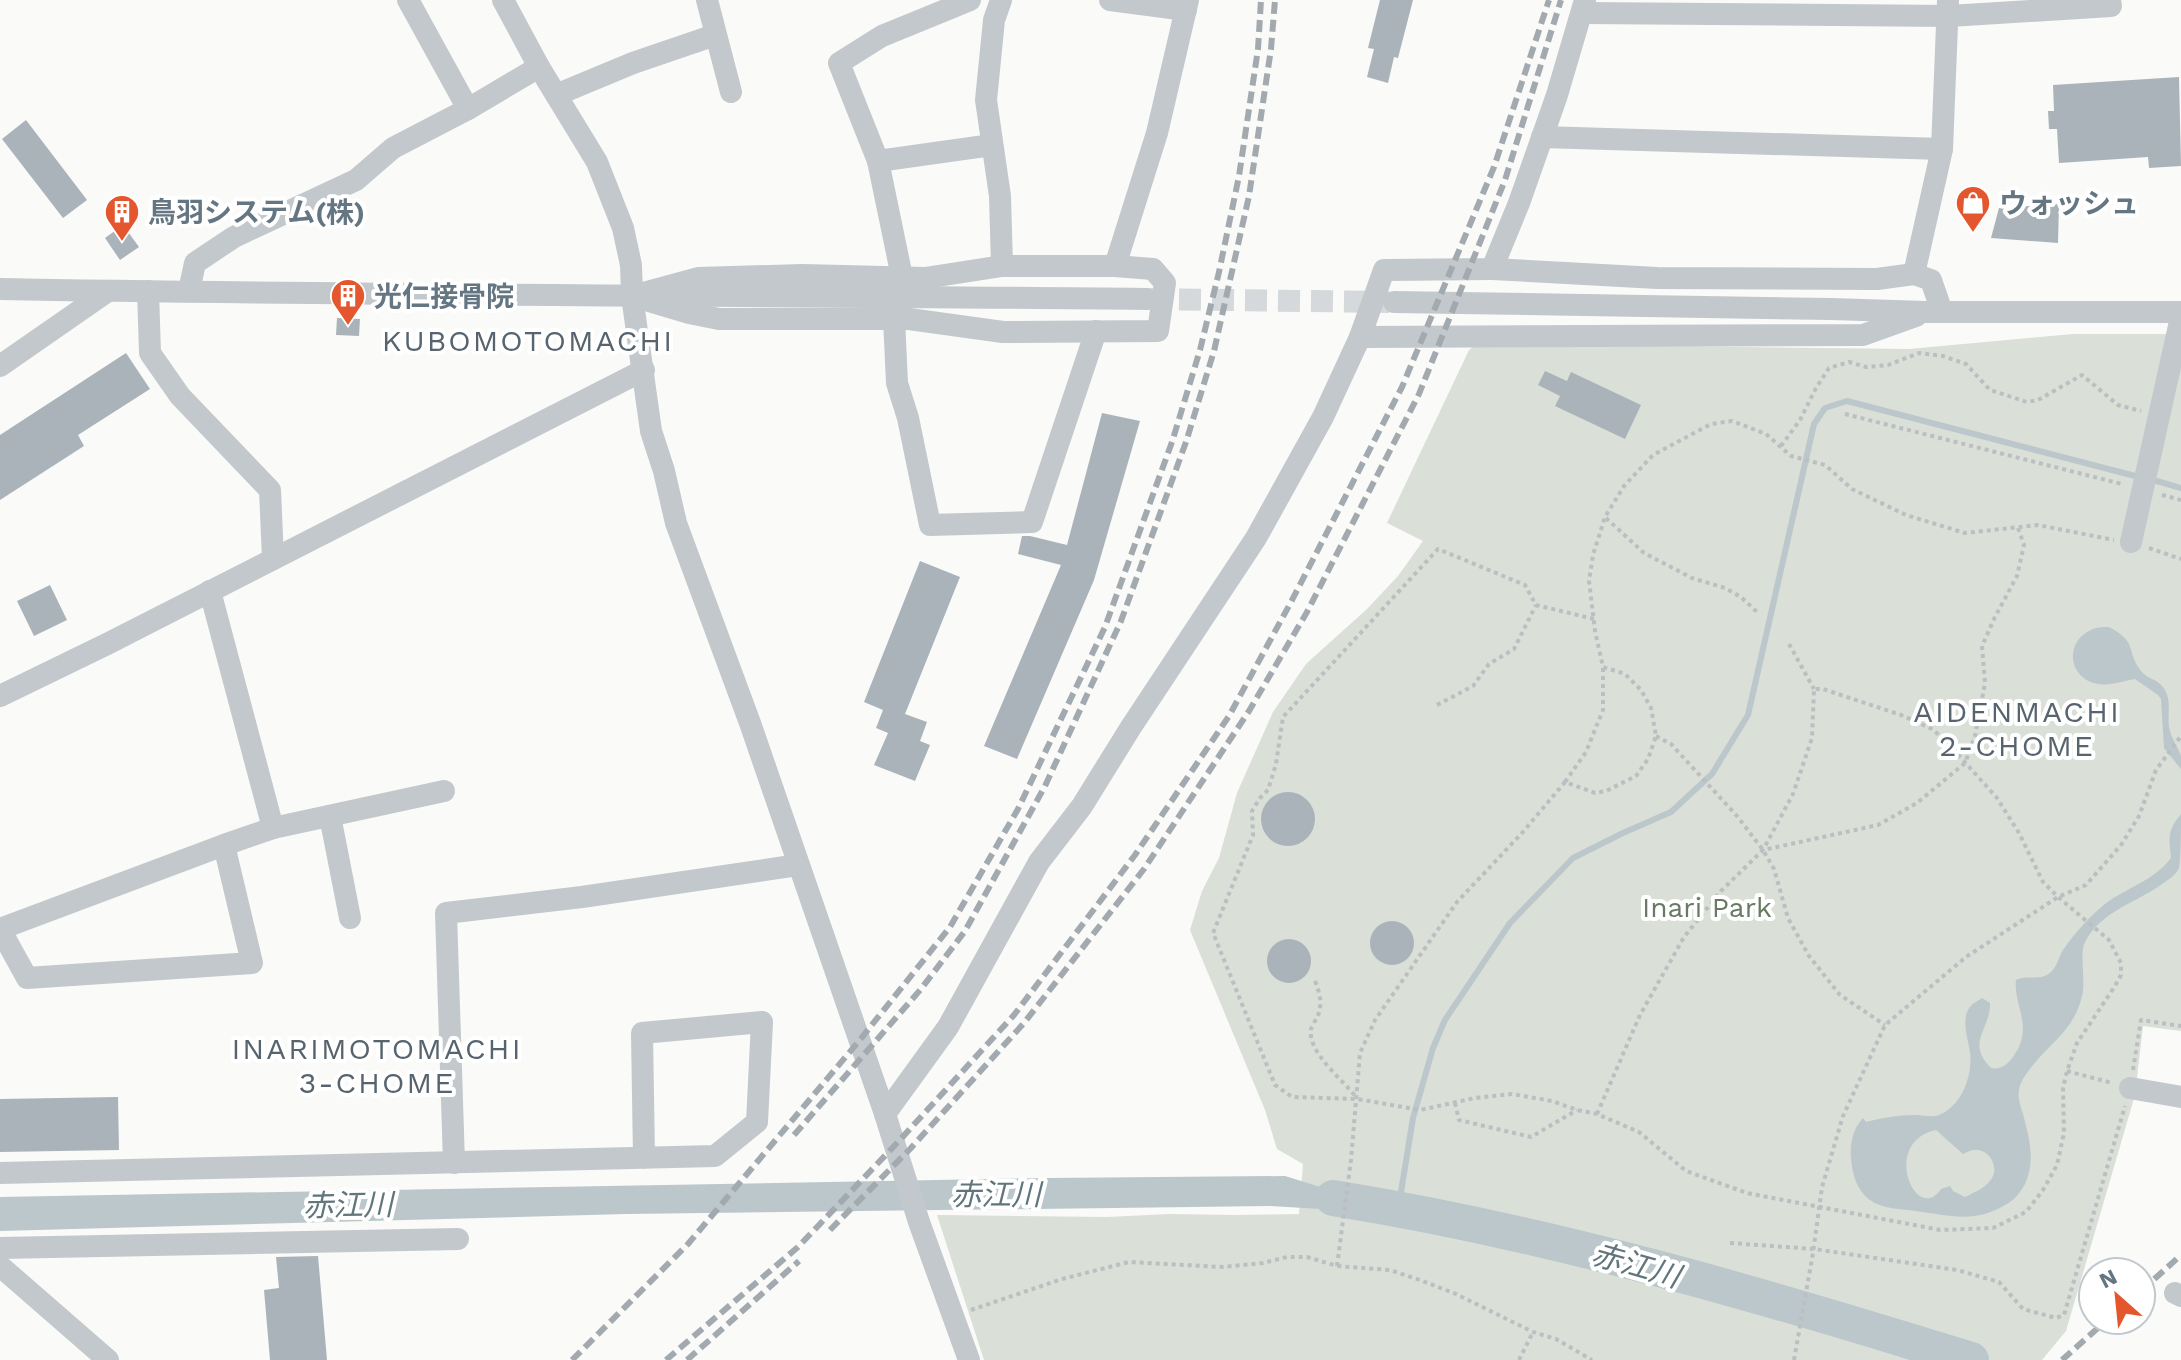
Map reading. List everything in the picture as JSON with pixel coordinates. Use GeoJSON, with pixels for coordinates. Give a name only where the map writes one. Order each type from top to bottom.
{"type":"FeatureCollection","features":[{"type":"Feature","properties":{"kind":"street"},"geometry":{"type":"LineString","coordinates":[[408,0],[468,109]]}},
{"type":"Feature","properties":{"kind":"street"},"geometry":{"type":"LineString","coordinates":[[503,0],[539,67],[597,162],[623,228],[631,265],[632,296],[651,431],[676,523],[750,723],[885,1114],[919,1222],[969,1360]]}},
{"type":"Feature","properties":{"kind":"street"},"geometry":{"type":"LineString","coordinates":[[707,0],[731,92]]}},
{"type":"Feature","properties":{"kind":"street"},"geometry":{"type":"LineString","coordinates":[[902,277],[878,161],[839,63],[882,36],[970,0]]}},
{"type":"Feature","properties":{"kind":"street"},"geometry":{"type":"LineString","coordinates":[[1001,0],[994,20],[986,100],[1000,196],[1002,266]]}},
{"type":"Feature","properties":{"kind":"street"},"geometry":{"type":"LineString","coordinates":[[1110,0],[1187,5],[1157,133],[1115,266]]}},
{"type":"Feature","properties":{"kind":"street"},"geometry":{"type":"LineString","coordinates":[[1492,269],[1519,203],[1584,6],[1949,8],[2111,6],[2110,0]]}},
{"type":"Feature","properties":{"kind":"street"},"geometry":{"type":"LineString","coordinates":[[1914,274],[1942,149],[1949,8]]}},
{"type":"Feature","properties":{"kind":"street"},"geometry":{"type":"LineString","coordinates":[[556,95],[633,63],[715,35]]}},
{"type":"Feature","properties":{"kind":"street"},"geometry":{"type":"LineString","coordinates":[[189,291],[195,263],[234,237],[356,180],[393,148],[539,67]]}},
{"type":"Feature","properties":{"kind":"street"},"geometry":{"type":"LineString","coordinates":[[1542,137],[1942,149]]}},
{"type":"Feature","properties":{"kind":"street"},"geometry":{"type":"LineString","coordinates":[[878,161],[992,145]]}},
{"type":"Feature","properties":{"kind":"street"},"geometry":{"type":"LineString","coordinates":[[1002,266],[1153,269],[1165,283],[1158,331],[1003,332],[909,319],[719,319],[632,296],[698,278],[802,275],[925,278],[1002,266]]}},
{"type":"Feature","properties":{"kind":"street"},"geometry":{"type":"LineString","coordinates":[[885,1114],[948,1027],[1039,862],[1082,806],[1256,538],[1323,417],[1360,337],[1384,270],[1492,269],[1657,278],[1877,279],[1914,274],[1931,280],[1934,312]]}},
{"type":"Feature","properties":{"kind":"street"},"geometry":{"type":"LineString","coordinates":[[0,289],[1146,299]]}},
{"type":"Feature","properties":{"kind":"street"},"geometry":{"type":"LineString","coordinates":[[0,366],[108,291]]}},
{"type":"Feature","properties":{"kind":"street"},"geometry":{"type":"LineString","coordinates":[[148,291],[150,353],[180,396],[270,490],[273,559]]}},
{"type":"Feature","properties":{"kind":"street"},"geometry":{"type":"LineString","coordinates":[[1394,302],[2181,314],[2131,542]]}},
{"type":"Feature","properties":{"kind":"street"},"geometry":{"type":"LineString","coordinates":[[1360,337],[1863,335],[1934,312]]}},
{"type":"Feature","properties":{"kind":"street"},"geometry":{"type":"LineString","coordinates":[[894,319],[897,383],[908,418],[930,525],[1032,522],[1096,331]]}},
{"type":"Feature","properties":{"kind":"street"},"geometry":{"type":"LineString","coordinates":[[0,696],[644,370]]}},
{"type":"Feature","properties":{"kind":"street"},"geometry":{"type":"LineString","coordinates":[[210,591],[273,828]]}},
{"type":"Feature","properties":{"kind":"street"},"geometry":{"type":"LineString","coordinates":[[224,845],[252,963],[27,978],[0,929],[224,845],[273,828],[444,791]]}},
{"type":"Feature","properties":{"kind":"street"},"geometry":{"type":"LineString","coordinates":[[330,816],[350,918]]}},
{"type":"Feature","properties":{"kind":"street"},"geometry":{"type":"LineString","coordinates":[[454,1163],[446,913],[582,897],[798,865]]}},
{"type":"Feature","properties":{"kind":"street"},"geometry":{"type":"LineString","coordinates":[[0,1173],[454,1163],[644,1158],[715,1156],[757,1122],[762,1022],[642,1033],[644,1158]]}},
{"type":"Feature","properties":{"kind":"street"},"geometry":{"type":"LineString","coordinates":[[2130,1088],[2181,1097]]}},
{"type":"Feature","properties":{"kind":"street"},"geometry":{"type":"LineString","coordinates":[[0,1248],[458,1239]]}},
{"type":"Feature","properties":{"kind":"street"},"geometry":{"type":"LineString","coordinates":[[0,1266],[108,1360]]}},
{"type":"Feature","properties":{"kind":"path"},"geometry":{"type":"LineString","coordinates":[[1781,446],[1800,420],[1829,368],[1849,362],[1866,367],[1888,365],[1919,353],[1943,356],[1966,364],[1990,390],[2027,402],[2038,400],[2082,375],[2118,405],[2159,415]]}},
{"type":"Feature","properties":{"kind":"path"},"geometry":{"type":"LineString","coordinates":[[1845,414],[2143,489]]}},
{"type":"Feature","properties":{"kind":"path"},"geometry":{"type":"LineString","coordinates":[[1337,1266],[1351,1160],[1360,1053],[1375,1020],[1457,902],[1522,833],[1586,752],[1603,710],[1603,667],[1589,581],[1593,555],[1605,517],[1624,486],[1653,455],[1711,424],[1732,421],[1766,434],[1791,456],[1825,465],[1852,489],[1906,515],[1965,533],[2038,525],[2095,538],[2131,542],[2181,559]]}},
{"type":"Feature","properties":{"kind":"path"},"geometry":{"type":"LineString","coordinates":[[1605,517],[1644,553],[1692,578],[1725,588],[1757,612]]}},
{"type":"Feature","properties":{"kind":"path"},"geometry":{"type":"LineString","coordinates":[[1763,850],[1878,825],[1917,803],[1965,763],[1975,736],[1985,683],[1982,646],[2017,576],[2024,545],[2018,528]]}},
{"type":"Feature","properties":{"kind":"path"},"geometry":{"type":"LineString","coordinates":[[1594,619],[1536,605],[1525,585],[1438,549],[1283,717],[1276,764],[1268,790],[1252,811],[1253,835],[1213,933],[1275,1085],[1292,1097],[1357,1099],[1420,1110],[1512,1094],[1552,1101],[1597,1114],[1639,1132],[1686,1171],[1747,1193],[1940,1230],[1993,1228],[2026,1212],[2057,1165],[2064,1133],[2063,1088],[2067,1071],[2077,1043],[2121,975],[2121,963],[2109,940],[2043,882],[2019,833],[1997,798],[1932,729],[1901,715],[1823,689],[1814,689]]}},
{"type":"Feature","properties":{"kind":"path"},"geometry":{"type":"LineString","coordinates":[[1437,705],[1473,686],[1489,664],[1514,649],[1536,605]]}},
{"type":"Feature","properties":{"kind":"path"},"geometry":{"type":"LineString","coordinates":[[1597,1114],[1640,1015],[1684,937],[1721,891],[1763,850],[1793,794],[1812,738],[1814,689],[1789,644]]}},
{"type":"Feature","properties":{"kind":"path"},"geometry":{"type":"LineString","coordinates":[[1565,782],[1595,793],[1636,776],[1648,759],[1656,736],[1651,708],[1641,690],[1625,674],[1603,667]]}},
{"type":"Feature","properties":{"kind":"path"},"geometry":{"type":"LineString","coordinates":[[1656,736],[1671,744],[1737,816],[1763,850],[1774,869],[1788,918],[1809,956],[1840,995],[1885,1025]]}},
{"type":"Feature","properties":{"kind":"path"},"geometry":{"type":"LineString","coordinates":[[1794,1359],[1822,1187],[1843,1116],[1885,1025],[1966,957],[2058,897],[2086,885],[2121,845],[2139,816],[2156,770],[2181,736]]}},
{"type":"Feature","properties":{"kind":"path"},"geometry":{"type":"LineString","coordinates":[[1315,981],[1321,1005],[1311,1029],[1312,1041],[1328,1068],[1346,1083],[1357,1099]]}},
{"type":"Feature","properties":{"kind":"path"},"geometry":{"type":"LineString","coordinates":[[1730,1243],[1957,1270],[1999,1282],[2023,1309],[2056,1318],[2064,1315],[2130,1088],[2141,1020],[2181,1026]]}},
{"type":"Feature","properties":{"kind":"path"},"geometry":{"type":"LineString","coordinates":[[2067,1071],[2130,1088]]}},
{"type":"Feature","properties":{"kind":"path"},"geometry":{"type":"LineString","coordinates":[[1455,1103],[1459,1120],[1531,1137],[1577,1110]]}},
{"type":"Feature","properties":{"kind":"path"},"geometry":{"type":"LineString","coordinates":[[954,1316],[1062,1279],[1129,1262],[1222,1267],[1307,1257],[1337,1266],[1390,1270],[1420,1280],[1533,1332],[1556,1339],[1592,1360]]}},
{"type":"Feature","properties":{"kind":"path"},"geometry":{"type":"LineString","coordinates":[[1519,1360],[1533,1332]]}},
{"type":"Feature","properties":{"kind":"green space","name":"Inari Park"},"geometry":{"type":"Polygon","coordinates":[[[2073,334],[2181,334],[2181,1031],[2143,1026],[2135,1095],[2088,1256],[2077,1256],[2077,1293],[2066,1331],[2042,1360],[984,1360],[937,1215],[1107,1217],[1299,1214],[1303,1164],[1277,1149],[1265,1110],[1190,930],[1202,891],[1219,858],[1237,793],[1273,712],[1306,664],[1367,609],[1398,576],[1423,541],[1387,523],[1469,350],[1477,344],[1909,349],[2073,334]]]}},
{"type":"Feature","properties":{"kind":"water"},"geometry":{"type":"Polygon","coordinates":[[[2109,627],[2128,642],[2143,673],[2165,690],[2169,727],[2181,756],[2181,769],[2164,748],[2161,699],[2158,695],[2135,679],[2107,684],[2088,681],[2075,668],[2073,651],[2076,643],[2095,628],[2109,627]]]}},
{"type":"Feature","properties":{"kind":"water"},"geometry":{"type":"Polygon","coordinates":[[[2181,814],[2178,871],[2152,891],[2110,915],[2092,931],[2083,947],[2083,990],[2078,1008],[2067,1027],[2021,1084],[2019,1099],[2031,1158],[2025,1184],[2018,1194],[1998,1209],[1964,1217],[1892,1208],[1865,1196],[1854,1175],[1851,1151],[1855,1131],[1863,1118],[1866,1122],[1902,1116],[1936,1116],[1954,1105],[1964,1089],[1970,1070],[1966,1015],[1971,1006],[1982,998],[1990,1003],[1980,1051],[1991,1068],[2001,1068],[2008,1062],[2019,1046],[2023,1026],[2016,980],[2042,977],[2051,972],[2067,944],[2094,914],[2113,898],[2164,866],[2171,858],[2170,834],[2181,814]],[[1936,1130],[1919,1137],[1910,1149],[1906,1164],[1914,1190],[1922,1197],[1931,1198],[1950,1186],[1965,1197],[1983,1187],[1994,1173],[1991,1159],[1980,1150],[1963,1154],[1936,1130]]]}},
{"type":"Feature","properties":{"kind":"water"},"geometry":{"type":"Polygon","coordinates":[[[1285,1176],[1407,1214],[1269,1206],[626,1214],[0,1231],[0,1197],[1285,1176]]]}},
{"type":"Feature","properties":{"kind":"building"},"geometry":{"type":"Polygon","coordinates":[[[1380,0],[1413,0],[1388,83],[1367,77],[1374,49],[1368,48],[1380,0]]]}},
{"type":"Feature","properties":{"kind":"building"},"geometry":{"type":"Polygon","coordinates":[[[2179,77],[2181,166],[2149,168],[2148,157],[2059,163],[2057,129],[2049,129],[2048,111],[2054,111],[2053,85],[2179,77]]]}},
{"type":"Feature","properties":{"kind":"building"},"geometry":{"type":"Polygon","coordinates":[[[26,120],[87,200],[63,218],[2,139],[26,120]]]}},
{"type":"Feature","properties":{"kind":"building"},"geometry":{"type":"Polygon","coordinates":[[[2059,204],[2058,243],[1991,238],[1999,208],[2059,204]]]}},
{"type":"Feature","properties":{"kind":"building","name":"鳥羽システム(株)"},"geometry":{"type":"Polygon","coordinates":[[[123,225],[139,247],[120,260],[105,238],[123,225]]]}},
{"type":"Feature","properties":{"kind":"building","name":"光仁接骨院"},"geometry":{"type":"Polygon","coordinates":[[[337,318],[360,319],[359,336],[336,335],[337,318]]]}},
{"type":"Feature","properties":{"kind":"building"},"geometry":{"type":"Polygon","coordinates":[[[126,353],[150,389],[78,435],[84,446],[0,500],[0,435],[126,353]]]}},
{"type":"Feature","properties":{"kind":"building"},"geometry":{"type":"Polygon","coordinates":[[[1545,371],[1567,381],[1571,372],[1641,405],[1625,439],[1555,406],[1560,396],[1538,385],[1545,371]]]}},
{"type":"Feature","properties":{"kind":"building"},"geometry":{"type":"Polygon","coordinates":[[[1102,413],[1140,421],[1094,580],[1017,759],[984,746],[1061,565],[1018,554],[1022,536],[1067,545],[1102,413]]]}},
{"type":"Feature","properties":{"kind":"building"},"geometry":{"type":"Polygon","coordinates":[[[920,561],[960,577],[905,714],[927,722],[920,741],[930,745],[915,781],[874,765],[888,733],[876,728],[883,710],[864,702],[920,561]]]}},
{"type":"Feature","properties":{"kind":"building"},"geometry":{"type":"Polygon","coordinates":[[[50,585],[67,620],[34,636],[17,601],[50,585]]]}},
{"type":"Feature","properties":{"kind":"building"},"geometry":{"type":"Polygon","coordinates":[[[1288,792],[1307,800],[1315,819],[1307,838],[1288,846],[1269,838],[1261,819],[1269,800],[1288,792]]]}},
{"type":"Feature","properties":{"kind":"building"},"geometry":{"type":"Polygon","coordinates":[[[1392,921],[1408,927],[1414,943],[1408,959],[1392,965],[1376,959],[1370,943],[1376,927],[1392,921]]]}},
{"type":"Feature","properties":{"kind":"building"},"geometry":{"type":"Polygon","coordinates":[[[1289,939],[1305,945],[1311,961],[1305,977],[1289,983],[1273,977],[1267,961],[1273,945],[1289,939]]]}},
{"type":"Feature","properties":{"kind":"building"},"geometry":{"type":"Polygon","coordinates":[[[118,1097],[119,1150],[0,1152],[0,1099],[118,1097]]]}},
{"type":"Feature","properties":{"kind":"building"},"geometry":{"type":"Polygon","coordinates":[[[318,1256],[327,1360],[270,1360],[264,1290],[279,1288],[276,1257],[318,1256]]]}},
{"type":"Feature","properties":{"kind":"waterway"},"geometry":{"type":"LineString","coordinates":[[1401,1209],[1413,1118],[1433,1048],[1445,1020],[1510,923],[1573,858],[1671,812],[1712,774],[1748,715],[1814,424],[1825,408],[1847,401],[2139,477]]}},
{"type":"Feature","properties":{"kind":"waterway"},"geometry":{"type":"LineString","coordinates":[[2150,479],[2181,488]]}},
{"type":"Feature","properties":{"kind":"waterway","name":"赤江川"},"geometry":{"type":"LineString","coordinates":[[1333,1198],[1495,1229],[1655,1268],[1971,1360]]}},
{"type":"Feature","properties":{"kind":"tunnel"},"geometry":{"type":"LineString","coordinates":[[1146,299],[1389,302]]}},
{"type":"Feature","properties":{"kind":"railway"},"geometry":{"type":"LineString","coordinates":[[572,1360],[688,1244],[859,1041],[950,927],[1018,809],[1105,627],[1172,442],[1200,350],[1239,176],[1258,49],[1261,0]]}},
{"type":"Feature","properties":{"kind":"railway"},"geometry":{"type":"LineString","coordinates":[[794,1135],[921,989],[965,931],[1045,786],[1121,621],[1186,442],[1214,351],[1249,196],[1271,49],[1275,0]]}},
{"type":"Feature","properties":{"kind":"railway"},"geometry":{"type":"LineString","coordinates":[[666,1360],[798,1247],[1014,1015],[1135,855],[1229,716],[1402,387],[1494,167],[1549,0]]}},
{"type":"Feature","properties":{"kind":"railway"},"geometry":{"type":"LineString","coordinates":[[830,1230],[910,1149],[1024,1023],[1144,869],[1249,711],[1307,612],[1419,394],[1505,180],[1561,0]]}},
{"type":"Feature","properties":{"kind":"railway"},"geometry":{"type":"LineString","coordinates":[[2157,1277],[2181,1255]]}},
{"type":"Feature","properties":{"kind":"railway"},"geometry":{"type":"LineString","coordinates":[[687,1360],[799,1261]]}},
{"type":"Feature","properties":{"kind":"railway"},"geometry":{"type":"LineString","coordinates":[[2062,1360],[2089,1336]]}},
{"type":"Feature","properties":{"kind":"place","name":"ウォッシュ"},"geometry":{"type":"Point","coordinates":[1973,234]}},
{"type":"Feature","properties":{"kind":"place","name":"鳥羽システム(株)"},"geometry":{"type":"Point","coordinates":[122,243]}},
{"type":"Feature","properties":{"kind":"place","name":"光仁接骨院"},"geometry":{"type":"Point","coordinates":[348,327]}},
{"type":"Feature","properties":{"kind":"district","name":"KUBOMOTOMACHI"},"geometry":{"type":"Point","coordinates":[528,340]}},
{"type":"Feature","properties":{"kind":"district","name":"AIDENMACHI 2-CHOME"},"geometry":{"type":"Point","coordinates":[2017,728]}},
{"type":"Feature","properties":{"kind":"district","name":"INARIMOTOMACHI 3-CHOME"},"geometry":{"type":"Point","coordinates":[377,1065]}}]}
